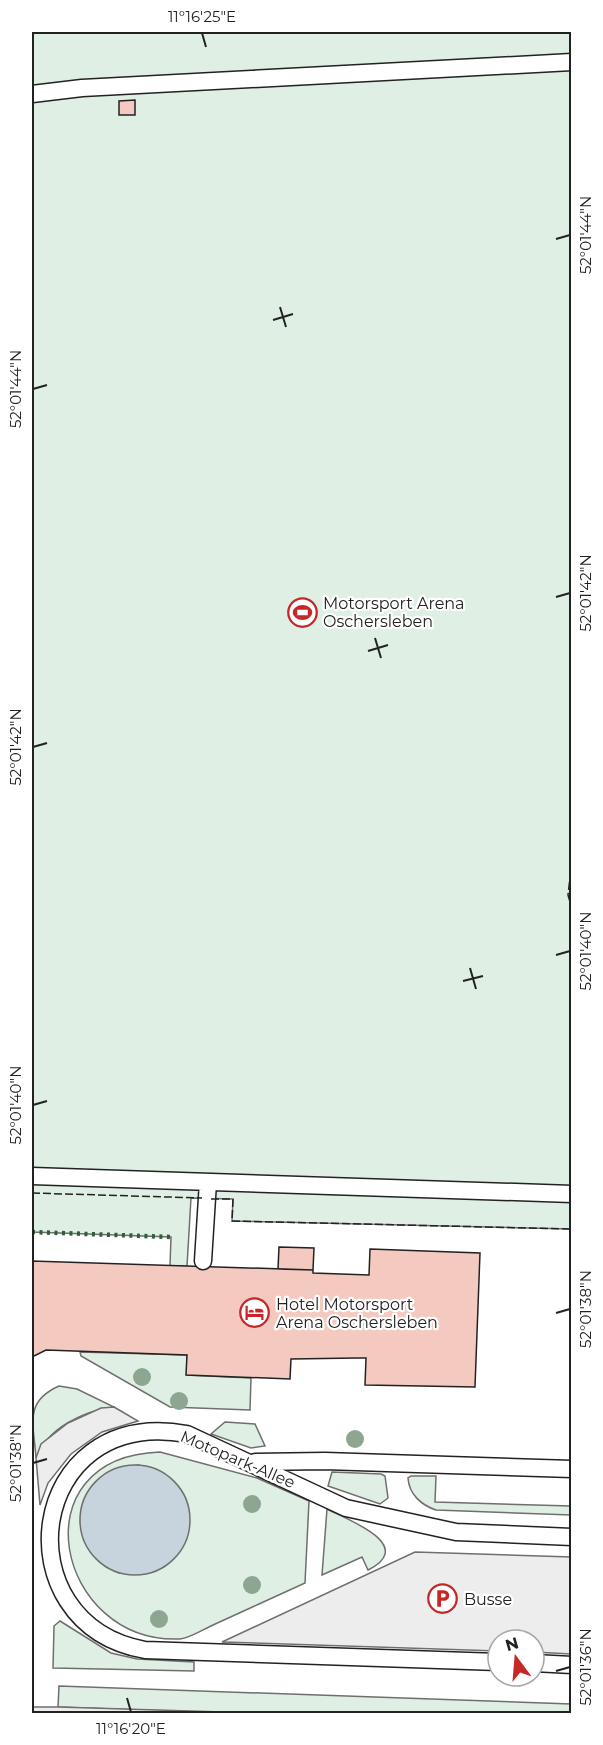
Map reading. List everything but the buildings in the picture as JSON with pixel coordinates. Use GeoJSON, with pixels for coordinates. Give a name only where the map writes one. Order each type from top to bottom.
{"type":"FeatureCollection","features":[{"type":"Feature","properties":{"kind":"lane"},"geometry":{"type":"LineString","coordinates":[[32,94],[82,88],[572,62]]}},
{"type":"Feature","properties":{"kind":"lane"},"geometry":{"type":"LineString","coordinates":[[32,1176],[572,1194]]}},
{"type":"Feature","properties":{"kind":"lane"},"geometry":{"type":"LineString","coordinates":[[203,1261],[208,1182]]}},
{"type":"Feature","properties":{"kind":"lane","name":"Motopark-Allee"},"geometry":{"type":"LineString","coordinates":[[486,1662],[145,1650],[125,1647],[108,1640],[74,1617],[55,1589],[47,1571],[44,1541],[47,1513],[62,1480],[85,1454],[118,1437],[140,1431],[162,1430],[187,1434],[346,1508],[456,1532],[572,1537]]}},
{"type":"Feature","properties":{"kind":"lane"},"geometry":{"type":"LineString","coordinates":[[250,1462],[325,1461],[572,1469]]}},
{"type":"Feature","properties":{"kind":"lane"},"geometry":{"type":"LineString","coordinates":[[546,1664],[572,1665]]}},
{"type":"Feature","properties":{"kind":"green space","name":"Motorsport Arena Oschersleben"},"geometry":{"type":"Polygon","coordinates":[[[32,32],[571,32],[571,1229],[232,1221],[233,1199],[191,1198],[187,1266],[170,1266],[171,1237],[32,1232],[32,32]]]}},
{"type":"Feature","properties":{"kind":"green space"},"geometry":{"type":"Polygon","coordinates":[[[80,1352],[187,1355],[187,1375],[251,1378],[250,1410],[170,1407],[81,1356],[80,1352]]]}},
{"type":"Feature","properties":{"kind":"green space"},"geometry":{"type":"Polygon","coordinates":[[[59,1386],[77,1389],[114,1407],[90,1412],[68,1423],[49,1438],[36,1458],[33,1425],[35,1407],[48,1392],[59,1386]]]}},
{"type":"Feature","properties":{"kind":"green space"},"geometry":{"type":"Polygon","coordinates":[[[225,1422],[255,1424],[265,1446],[251,1448],[211,1434],[225,1422]]]}},
{"type":"Feature","properties":{"kind":"green space"},"geometry":{"type":"Polygon","coordinates":[[[160,1452],[257,1478],[309,1501],[305,1583],[180,1639],[138,1633],[104,1613],[81,1583],[70,1549],[70,1515],[85,1484],[114,1462],[160,1452]],[[138,1465],[116,1471],[99,1482],[87,1495],[81,1512],[81,1528],[87,1545],[100,1560],[119,1573],[155,1470],[138,1465]]]}},
{"type":"Feature","properties":{"kind":"green space"},"geometry":{"type":"Polygon","coordinates":[[[332,1472],[381,1474],[385,1476],[388,1498],[380,1504],[328,1486],[332,1472]]]}},
{"type":"Feature","properties":{"kind":"green space"},"geometry":{"type":"Polygon","coordinates":[[[436,1476],[435,1502],[571,1506],[571,1515],[436,1510],[425,1505],[413,1494],[408,1478],[436,1476]]]}},
{"type":"Feature","properties":{"kind":"green space"},"geometry":{"type":"Polygon","coordinates":[[[327,1509],[362,1526],[382,1542],[385,1551],[381,1561],[368,1570],[362,1557],[322,1575],[327,1509]]]}},
{"type":"Feature","properties":{"kind":"green space"},"geometry":{"type":"Polygon","coordinates":[[[60,1621],[111,1653],[137,1659],[194,1662],[194,1671],[53,1668],[54,1626],[60,1621]]]}},
{"type":"Feature","properties":{"kind":"green space"},"geometry":{"type":"Polygon","coordinates":[[[59,1686],[571,1704],[572,1713],[256,1714],[58,1707],[59,1686]]]}},
{"type":"Feature","properties":{"kind":"shaded area"},"geometry":{"type":"Polygon","coordinates":[[[114,1407],[138,1421],[102,1432],[71,1454],[48,1483],[40,1505],[36,1458],[41,1444],[68,1423],[101,1408],[114,1407]]]}},
{"type":"Feature","properties":{"kind":"shaded area"},"geometry":{"type":"Polygon","coordinates":[[[135,1465],[156,1469],[174,1481],[186,1499],[190,1520],[186,1541],[174,1559],[156,1571],[135,1575],[114,1571],[96,1559],[84,1541],[80,1520],[84,1499],[96,1481],[114,1469],[135,1465]]]}},
{"type":"Feature","properties":{"kind":"shaded area","name":"Busse"},"geometry":{"type":"Polygon","coordinates":[[[415,1552],[571,1557],[571,1654],[546,1653],[546,1628],[486,1628],[486,1651],[222,1642],[415,1552]]]}},
{"type":"Feature","properties":{"kind":"shaded area"},"geometry":{"type":"Polygon","coordinates":[[[32,1707],[58,1707],[256,1713],[32,1714],[32,1707]]]}},
{"type":"Feature","properties":{"kind":"hedge"},"geometry":{"type":"LineString","coordinates":[[32,1232],[171,1237]]}},
{"type":"Feature","properties":{"kind":"fence"},"geometry":{"type":"LineString","coordinates":[[572,860],[568,895],[572,909]]}},
{"type":"Feature","properties":{"kind":"fence"},"geometry":{"type":"LineString","coordinates":[[32,1193],[202,1198]]}},
{"type":"Feature","properties":{"kind":"fence"},"geometry":{"type":"LineString","coordinates":[[211,1199],[233,1199],[232,1221],[572,1229]]}},
{"type":"Feature","properties":{"kind":"place","name":"Motorsport Arena Oschersleben"},"geometry":{"type":"Point","coordinates":[302,612]}},
{"type":"Feature","properties":{"kind":"place","name":"Hotel Motorsport Arena Oschersleben"},"geometry":{"type":"Point","coordinates":[255,1313]}},
{"type":"Feature","properties":{"kind":"place","name":"Busse"},"geometry":{"type":"Point","coordinates":[443,1599]}}]}
